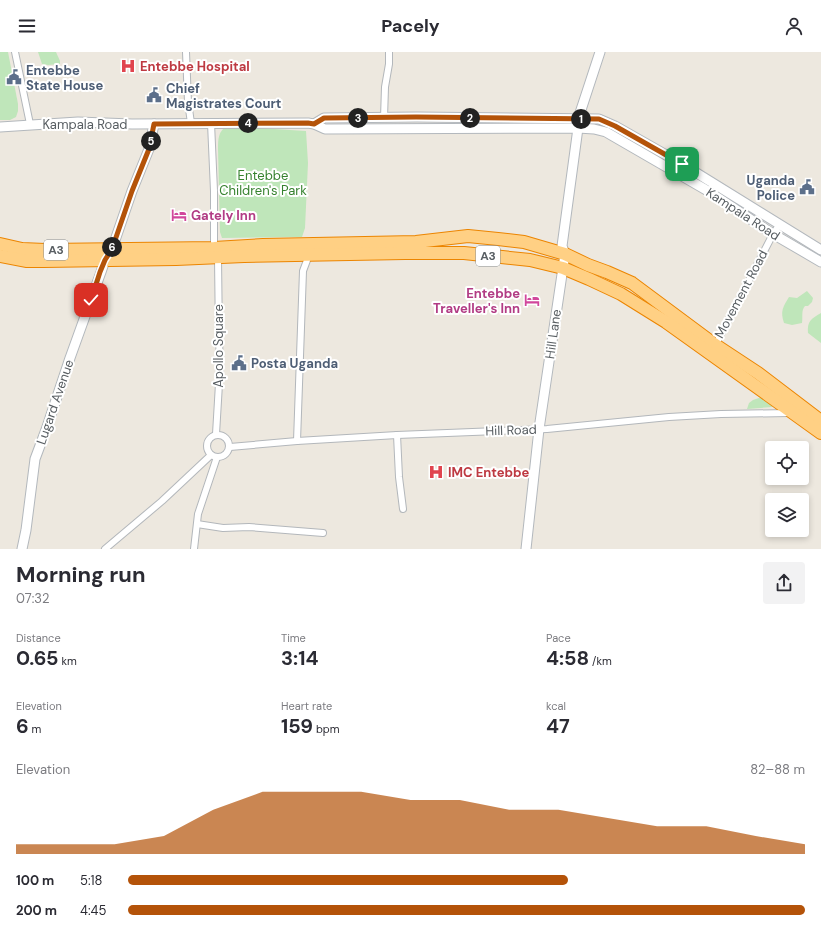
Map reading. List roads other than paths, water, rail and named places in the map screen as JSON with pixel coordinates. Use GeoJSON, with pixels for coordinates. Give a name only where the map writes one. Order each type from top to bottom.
{"type":"FeatureCollection","features":[{"type":"Feature","properties":{"kind":"highway","name":"A3"},"geometry":{"type":"LineString","coordinates":[[0,256],[27,261],[105,260],[216,253],[263,245],[416,242],[468,236],[498,238],[524,242],[565,254],[632,284],[714,344],[758,373],[821,421]]}},
{"type":"Feature","properties":{"kind":"highway","name":"A3"},"geometry":{"type":"LineString","coordinates":[[0,244],[22,249],[45,250],[112,249],[309,255],[464,253],[530,260],[563,268],[621,294],[666,322],[821,433]]}},
{"type":"Feature","properties":{"kind":"main road","name":"Hill Lane"},"geometry":{"type":"LineString","coordinates":[[526,549],[539,429],[565,254],[562,246],[578,123],[600,52]]}},
{"type":"Feature","properties":{"kind":"main road","name":"Kampala Road"},"geometry":{"type":"LineString","coordinates":[[314,124],[324,118],[416,117],[578,123],[606,132],[676,172],[708,191],[773,234],[821,262]]}},
{"type":"Feature","properties":{"kind":"main road","name":"Kampala Road"},"geometry":{"type":"LineString","coordinates":[[0,127],[78,122],[132,124],[308,123],[325,129],[578,123],[599,119],[682,164],[821,250]]}},
{"type":"Feature","properties":{"kind":"main road"},"geometry":{"type":"LineString","coordinates":[[112,249],[132,191],[149,149],[154,124]]}},
{"type":"Feature","properties":{"kind":"main road"},"geometry":{"type":"LineString","coordinates":[[676,172],[682,164]]}},
{"type":"Feature","properties":{"kind":"main road","name":"Lugard Avenue"},"geometry":{"type":"LineString","coordinates":[[22,549],[26,530],[35,459],[105,260],[112,249]]}},
{"type":"Feature","properties":{"kind":"street"},"geometry":{"type":"LineString","coordinates":[[15,52],[30,124]]}},
{"type":"Feature","properties":{"kind":"street"},"geometry":{"type":"LineString","coordinates":[[186,52],[188,102],[191,123]]}},
{"type":"Feature","properties":{"kind":"street"},"geometry":{"type":"LineString","coordinates":[[384,118],[388,52]]}},
{"type":"Feature","properties":{"kind":"street","name":"Apollo Square"},"geometry":{"type":"LineString","coordinates":[[212,123],[220,367],[216,434]]}},
{"type":"Feature","properties":{"kind":"street","name":"Movement Road"},"geometry":{"type":"LineString","coordinates":[[714,344],[717,342],[773,234],[780,224]]}},
{"type":"Feature","properties":{"kind":"street"},"geometry":{"type":"LineString","coordinates":[[297,441],[303,271],[309,255]]}},
{"type":"Feature","properties":{"kind":"street","name":"Hill Road"},"geometry":{"type":"LineString","coordinates":[[230,447],[297,441],[539,429],[706,414],[793,413]]}},
{"type":"Feature","properties":{"kind":"street"},"geometry":{"type":"LineString","coordinates":[[216,434],[227,438],[230,444],[229,451],[220,457],[214,456],[208,450],[207,446],[208,441],[216,434]]}},
{"type":"Feature","properties":{"kind":"street"},"geometry":{"type":"LineString","coordinates":[[397,436],[399,477],[403,509]]}},
{"type":"Feature","properties":{"kind":"street"},"geometry":{"type":"LineString","coordinates":[[194,549],[198,514],[214,456]]}},
{"type":"Feature","properties":{"kind":"street"},"geometry":{"type":"LineString","coordinates":[[105,549],[214,456]]}},
{"type":"Feature","properties":{"kind":"street"},"geometry":{"type":"LineString","coordinates":[[197,524],[224,528],[249,527],[323,533]]}},
{"type":"Feature","properties":{"kind":"place","name":"Entebbe Hospital"},"geometry":{"type":"Point","coordinates":[128,66]}},
{"type":"Feature","properties":{"kind":"place","name":"Entebbe State House"},"geometry":{"type":"Point","coordinates":[14,77]}},
{"type":"Feature","properties":{"kind":"place","name":"Chief Magistrates Court"},"geometry":{"type":"Point","coordinates":[154,95]}},
{"type":"Feature","properties":{"kind":"place","name":"Uganda Police"},"geometry":{"type":"Point","coordinates":[807,187]}},
{"type":"Feature","properties":{"kind":"place","name":"Gately Inn"},"geometry":{"type":"Point","coordinates":[179,215]}},
{"type":"Feature","properties":{"kind":"place","name":"Entebbe Traveller's Inn"},"geometry":{"type":"Point","coordinates":[532,300]}},
{"type":"Feature","properties":{"kind":"place","name":"Posta Uganda"},"geometry":{"type":"Point","coordinates":[239,363]}},
{"type":"Feature","properties":{"kind":"place","name":"IMC Entebbe"},"geometry":{"type":"Point","coordinates":[436,472]}},
{"type":"Feature","properties":{"kind":"park label","name":"Entebbe Children's Park"},"geometry":{"type":"Point","coordinates":[263,182]}}]}
